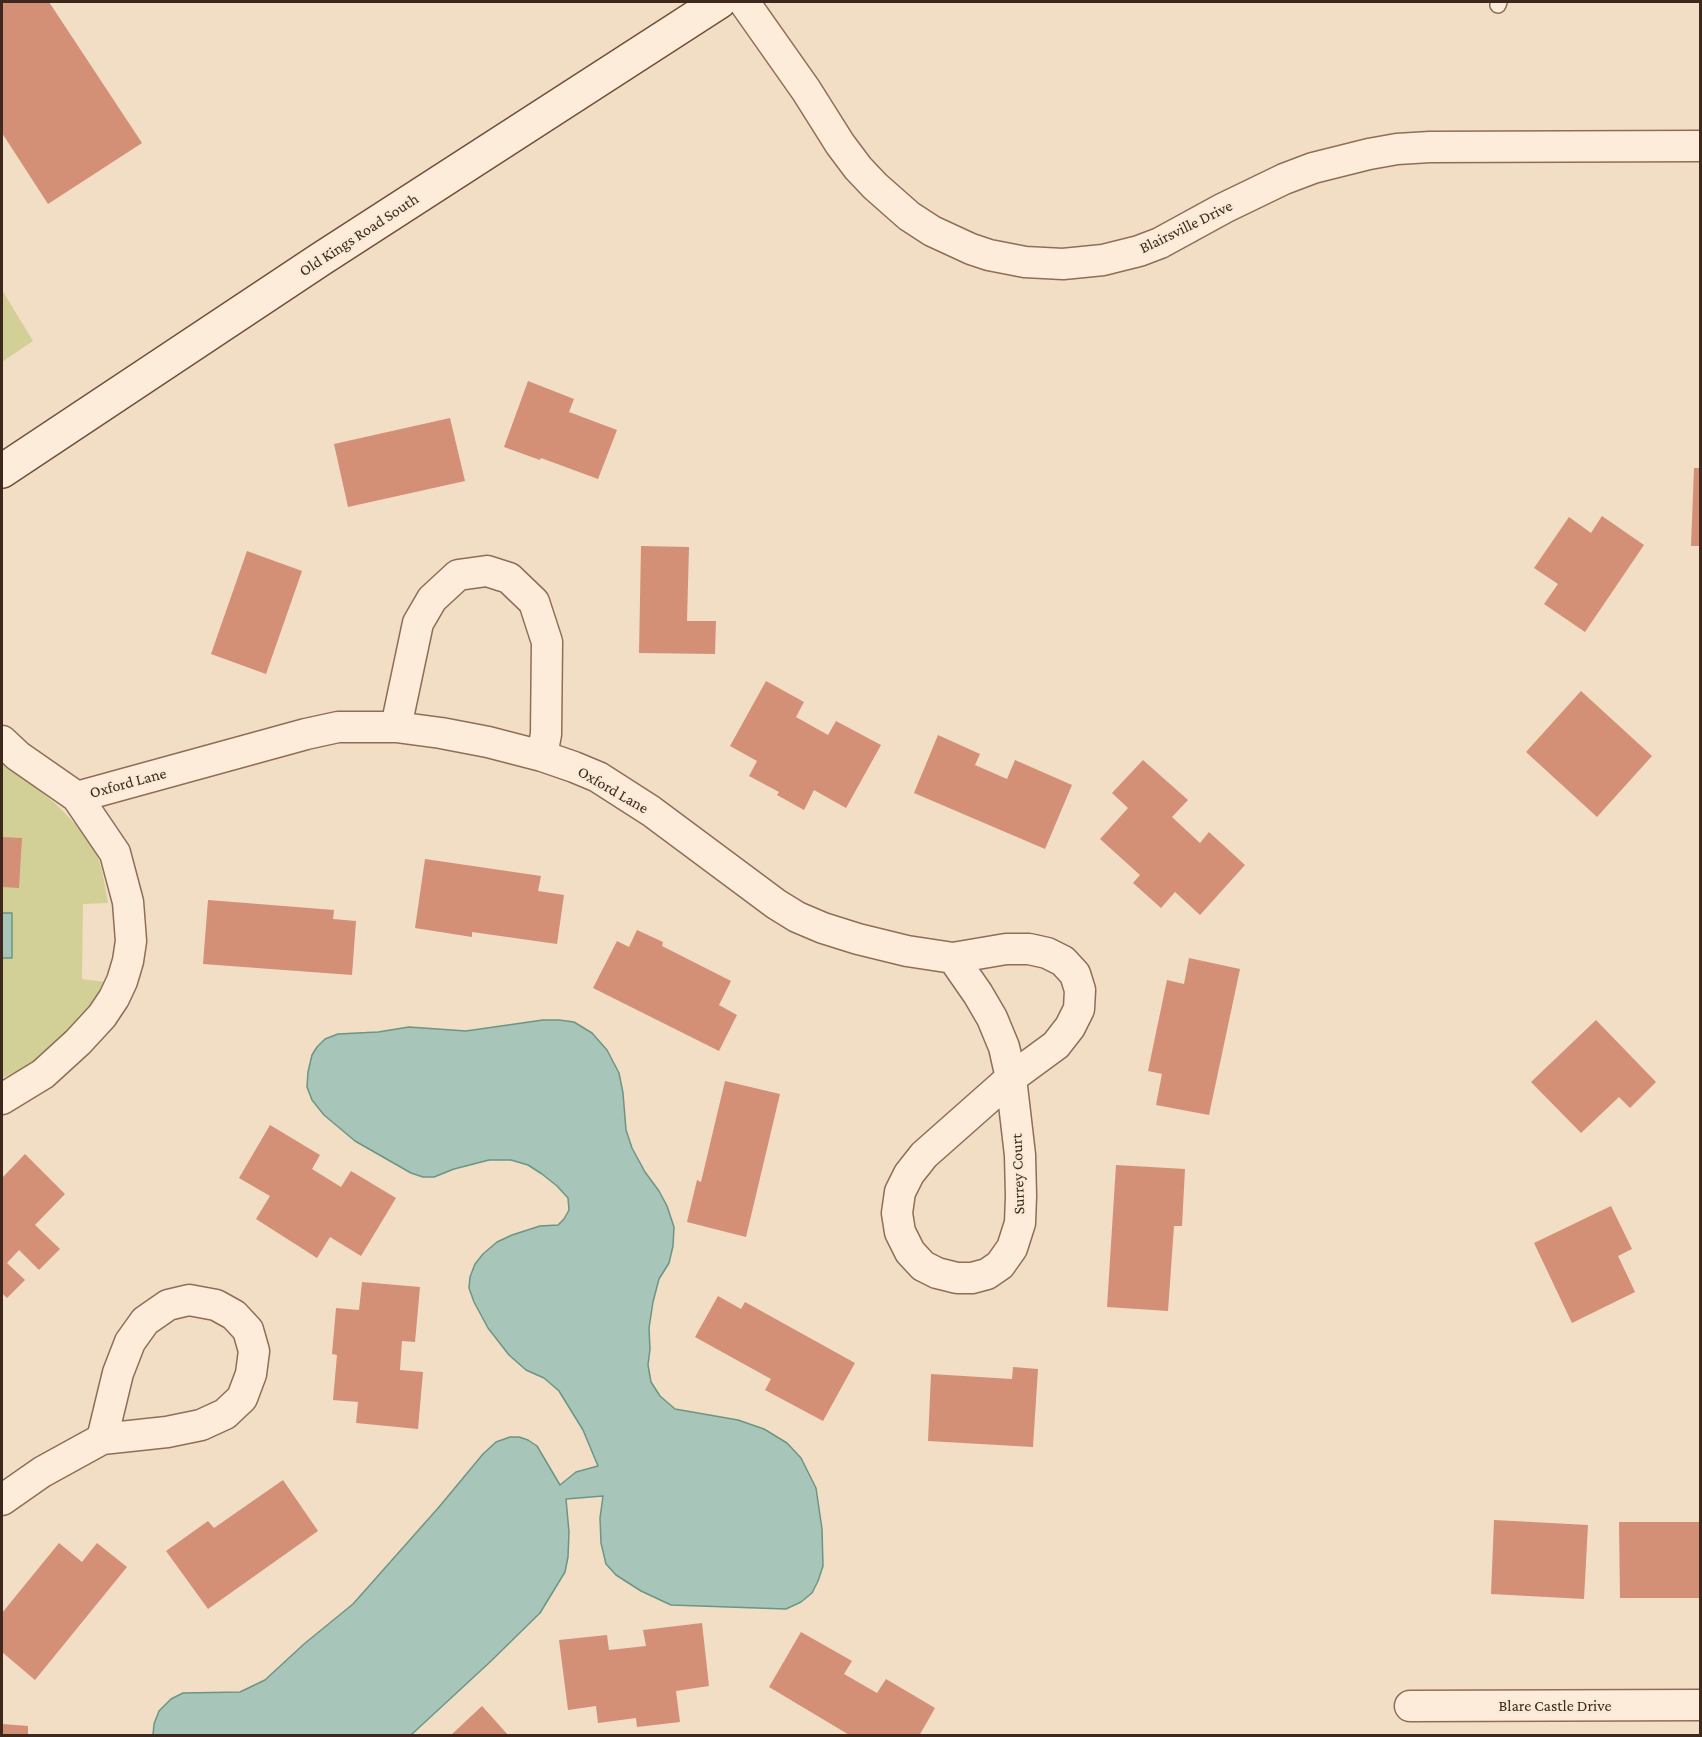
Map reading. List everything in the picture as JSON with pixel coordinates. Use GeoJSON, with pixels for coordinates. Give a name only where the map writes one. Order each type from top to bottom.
{"type":"FeatureCollection","features":[{"type":"Feature","properties":{"kind":"street","name":"Old Kings Road South"},"geometry":{"type":"LineString","coordinates":[[2,471],[321,259],[720,2]]}},
{"type":"Feature","properties":{"kind":"street","name":"Blairsville Drive"},"geometry":{"type":"LineString","coordinates":[[744,2],[806,90],[840,144],[875,186],[909,216],[932,231],[970,249],[1025,262],[1063,264],[1103,260],[1139,251],[1160,243],[1284,179],[1313,168],[1397,149],[1462,146],[1701,146]]}},
{"type":"Feature","properties":{"kind":"street"},"geometry":{"type":"LineString","coordinates":[[396,727],[418,623],[432,599],[458,575],[487,571],[509,578],[534,602],[547,642],[546,734],[542,756]]}},
{"type":"Feature","properties":{"kind":"street","name":"Oxford Lane"},"geometry":{"type":"LineString","coordinates":[[77,797],[338,727],[396,727],[488,742],[542,756],[598,777],[651,811],[776,904],[797,917],[823,928],[907,951],[953,958],[1006,949],[1029,949],[1047,953],[1063,961],[1075,974],[1080,990],[1079,1009],[1070,1027],[1056,1045],[1011,1078]]}},
{"type":"Feature","properties":{"kind":"street"},"geometry":{"type":"LineString","coordinates":[[2,741],[18,756],[77,797],[115,854],[128,902],[131,941],[128,961],[114,998],[102,1016],[43,1074],[2,1099]]}},
{"type":"Feature","properties":{"kind":"street"},"geometry":{"type":"LineString","coordinates":[[953,958],[967,976],[992,1018],[1004,1047],[1011,1078]]}},
{"type":"Feature","properties":{"kind":"street","name":"Surrey Court"},"geometry":{"type":"LineString","coordinates":[[1011,1078],[1020,1155],[1022,1196],[1020,1224],[1012,1248],[987,1274],[972,1278],[957,1278],[937,1273],[923,1266],[910,1252],[900,1232],[897,1213],[900,1192],[909,1174],[924,1155],[1011,1078]]}},
{"type":"Feature","properties":{"kind":"street"},"geometry":{"type":"LineString","coordinates":[[2,1500],[42,1472],[102,1439],[167,1432],[201,1425],[225,1414],[242,1398],[251,1374],[254,1352],[248,1330],[234,1315],[216,1305],[189,1300],[168,1305],[145,1321],[130,1342],[118,1373],[102,1439]]}},
{"type":"Feature","properties":{"kind":"street","name":"Blare Castle Drive"},"geometry":{"type":"LineString","coordinates":[[1410,1706],[1701,1705]]}},
{"type":"Feature","properties":{"kind":"shaded area"},"geometry":{"type":"Polygon","coordinates":[[[2,290],[33,341],[2,362],[2,290]]]}},
{"type":"Feature","properties":{"kind":"shaded area"},"geometry":{"type":"Polygon","coordinates":[[[2,760],[57,805],[83,832],[97,854],[108,903],[83,904],[82,979],[106,982],[91,1005],[67,1034],[27,1067],[2,1078],[2,760]]]}},
{"type":"Feature","properties":{"kind":"shaded area"},"geometry":{"type":"Polygon","coordinates":[[[2,913],[12,913],[12,958],[2,958],[2,913]]]}},
{"type":"Feature","properties":{"kind":"shaded area"},"geometry":{"type":"Polygon","coordinates":[[[543,1020],[574,1022],[592,1033],[607,1050],[619,1073],[626,1130],[632,1148],[667,1206],[674,1227],[669,1263],[659,1279],[649,1328],[648,1365],[651,1382],[660,1396],[675,1409],[738,1420],[764,1429],[787,1443],[801,1458],[816,1488],[822,1529],[823,1566],[812,1593],[801,1602],[786,1609],[671,1605],[641,1591],[616,1575],[606,1564],[601,1543],[600,1518],[603,1496],[566,1499],[569,1532],[565,1572],[540,1613],[411,1735],[153,1735],[159,1711],[171,1699],[183,1693],[240,1692],[265,1680],[353,1604],[483,1454],[496,1442],[510,1437],[519,1437],[537,1446],[560,1485],[576,1472],[598,1466],[583,1430],[559,1391],[544,1378],[526,1370],[509,1355],[488,1328],[469,1288],[475,1264],[483,1254],[497,1242],[512,1235],[540,1226],[558,1225],[569,1210],[568,1198],[542,1174],[528,1165],[511,1160],[489,1160],[434,1177],[423,1177],[411,1173],[355,1141],[324,1115],[312,1100],[307,1087],[312,1055],[325,1039],[338,1034],[378,1032],[409,1027],[466,1031],[543,1020]]]}},
{"type":"Feature","properties":{"kind":"building"},"geometry":{"type":"Polygon","coordinates":[[[2,2],[49,2],[142,143],[48,204],[2,133],[2,2]]]}},
{"type":"Feature","properties":{"kind":"building"},"geometry":{"type":"Polygon","coordinates":[[[528,381],[574,399],[569,412],[617,430],[598,479],[504,447],[528,381]]]}},
{"type":"Feature","properties":{"kind":"building"},"geometry":{"type":"Polygon","coordinates":[[[450,418],[465,481],[348,507],[334,444],[450,418]]]}},
{"type":"Feature","properties":{"kind":"building"},"geometry":{"type":"Polygon","coordinates":[[[1694,468],[1700,468],[1700,546],[1691,546],[1694,468]]]}},
{"type":"Feature","properties":{"kind":"building"},"geometry":{"type":"Polygon","coordinates":[[[1602,516],[1644,545],[1585,632],[1544,604],[1558,584],[1534,568],[1569,517],[1591,533],[1602,516]]]}},
{"type":"Feature","properties":{"kind":"building"},"geometry":{"type":"Polygon","coordinates":[[[641,546],[689,547],[687,621],[716,621],[715,654],[639,653],[641,546]]]}},
{"type":"Feature","properties":{"kind":"building"},"geometry":{"type":"Polygon","coordinates":[[[247,551],[302,571],[266,674],[211,654],[247,551]]]}},
{"type":"Feature","properties":{"kind":"building"},"geometry":{"type":"Polygon","coordinates":[[[766,681],[804,702],[796,717],[828,735],[836,721],[881,745],[846,808],[814,790],[804,810],[777,795],[779,792],[749,776],[757,761],[730,746],[766,681]]]}},
{"type":"Feature","properties":{"kind":"building"},"geometry":{"type":"Polygon","coordinates":[[[1581,691],[1652,756],[1597,817],[1526,752],[1581,691]]]}},
{"type":"Feature","properties":{"kind":"building"},"geometry":{"type":"Polygon","coordinates":[[[938,735],[980,754],[975,765],[1007,779],[1015,760],[1072,785],[1045,849],[914,793],[938,735]]]}},
{"type":"Feature","properties":{"kind":"building"},"geometry":{"type":"Polygon","coordinates":[[[1143,760],[1188,800],[1172,817],[1200,843],[1209,832],[1245,865],[1200,915],[1175,892],[1161,908],[1133,883],[1140,875],[1100,839],[1128,808],[1112,793],[1143,760]]]}},
{"type":"Feature","properties":{"kind":"building"},"geometry":{"type":"Polygon","coordinates":[[[2,837],[22,838],[19,888],[2,887],[2,837]]]}},
{"type":"Feature","properties":{"kind":"building"},"geometry":{"type":"Polygon","coordinates":[[[425,859],[541,876],[538,891],[564,895],[557,944],[472,932],[472,937],[415,928],[425,859]]]}},
{"type":"Feature","properties":{"kind":"building"},"geometry":{"type":"Polygon","coordinates":[[[208,900],[334,910],[333,919],[356,921],[352,975],[203,964],[208,900]]]}},
{"type":"Feature","properties":{"kind":"building"},"geometry":{"type":"Polygon","coordinates":[[[637,930],[663,942],[662,946],[731,981],[719,1005],[737,1015],[719,1051],[593,988],[617,941],[629,947],[637,930]]]}},
{"type":"Feature","properties":{"kind":"building"},"geometry":{"type":"Polygon","coordinates":[[[1189,958],[1240,969],[1209,1115],[1156,1105],[1162,1074],[1148,1071],[1167,980],[1184,984],[1189,958]]]}},
{"type":"Feature","properties":{"kind":"building"},"geometry":{"type":"Polygon","coordinates":[[[1596,1020],[1656,1082],[1630,1108],[1619,1097],[1581,1133],[1531,1082],[1596,1020]]]}},
{"type":"Feature","properties":{"kind":"building"},"geometry":{"type":"Polygon","coordinates":[[[725,1081],[780,1094],[746,1237],[687,1222],[697,1180],[701,1182],[725,1081]]]}},
{"type":"Feature","properties":{"kind":"building"},"geometry":{"type":"Polygon","coordinates":[[[270,1125],[320,1155],[312,1169],[341,1187],[351,1171],[396,1198],[361,1256],[330,1237],[317,1258],[256,1219],[270,1196],[239,1178],[270,1125]]]}},
{"type":"Feature","properties":{"kind":"building"},"geometry":{"type":"Polygon","coordinates":[[[25,1154],[65,1194],[35,1225],[60,1249],[39,1270],[19,1250],[7,1263],[25,1280],[7,1298],[2,1293],[2,1178],[25,1154]]]}},
{"type":"Feature","properties":{"kind":"building"},"geometry":{"type":"Polygon","coordinates":[[[1116,1165],[1185,1169],[1182,1226],[1174,1226],[1168,1311],[1107,1307],[1116,1165]]]}},
{"type":"Feature","properties":{"kind":"building"},"geometry":{"type":"Polygon","coordinates":[[[1611,1206],[1632,1249],[1618,1256],[1635,1292],[1572,1323],[1534,1243],[1611,1206]]]}},
{"type":"Feature","properties":{"kind":"building"},"geometry":{"type":"Polygon","coordinates":[[[362,1282],[420,1287],[415,1342],[402,1341],[400,1370],[423,1372],[418,1429],[356,1423],[358,1402],[333,1400],[337,1355],[332,1354],[336,1308],[359,1310],[362,1282]]]}},
{"type":"Feature","properties":{"kind":"building"},"geometry":{"type":"Polygon","coordinates":[[[718,1296],[741,1309],[745,1302],[855,1363],[823,1421],[765,1390],[771,1379],[695,1337],[718,1296]]]}},
{"type":"Feature","properties":{"kind":"building"},"geometry":{"type":"Polygon","coordinates":[[[1013,1367],[1038,1369],[1033,1447],[928,1441],[931,1374],[1012,1379],[1013,1367]]]}},
{"type":"Feature","properties":{"kind":"building"},"geometry":{"type":"Polygon","coordinates":[[[283,1480],[318,1531],[208,1609],[166,1551],[208,1521],[214,1528],[283,1480]]]}},
{"type":"Feature","properties":{"kind":"building"},"geometry":{"type":"Polygon","coordinates":[[[1494,1520],[1588,1525],[1584,1599],[1491,1594],[1494,1520]]]}},
{"type":"Feature","properties":{"kind":"building"},"geometry":{"type":"Polygon","coordinates":[[[1619,1522],[1700,1522],[1700,1598],[1620,1598],[1619,1522]]]}},
{"type":"Feature","properties":{"kind":"building"},"geometry":{"type":"Polygon","coordinates":[[[59,1543],[82,1562],[97,1543],[127,1567],[35,1680],[2,1652],[2,1613],[59,1543]]]}},
{"type":"Feature","properties":{"kind":"building"},"geometry":{"type":"Polygon","coordinates":[[[702,1623],[709,1686],[676,1691],[680,1722],[637,1727],[636,1718],[598,1723],[596,1706],[568,1710],[559,1640],[607,1635],[609,1650],[646,1646],[643,1630],[702,1623]]]}},
{"type":"Feature","properties":{"kind":"building"},"geometry":{"type":"Polygon","coordinates":[[[801,1632],[852,1661],[844,1674],[877,1693],[886,1679],[935,1708],[919,1736],[851,1736],[769,1687],[801,1632]]]}},
{"type":"Feature","properties":{"kind":"building"},"geometry":{"type":"Polygon","coordinates":[[[482,1706],[509,1736],[450,1736],[482,1706]]]}},
{"type":"Feature","properties":{"kind":"building"},"geometry":{"type":"Polygon","coordinates":[[[2,1724],[28,1726],[28,1736],[2,1736],[2,1724]]]}}]}
